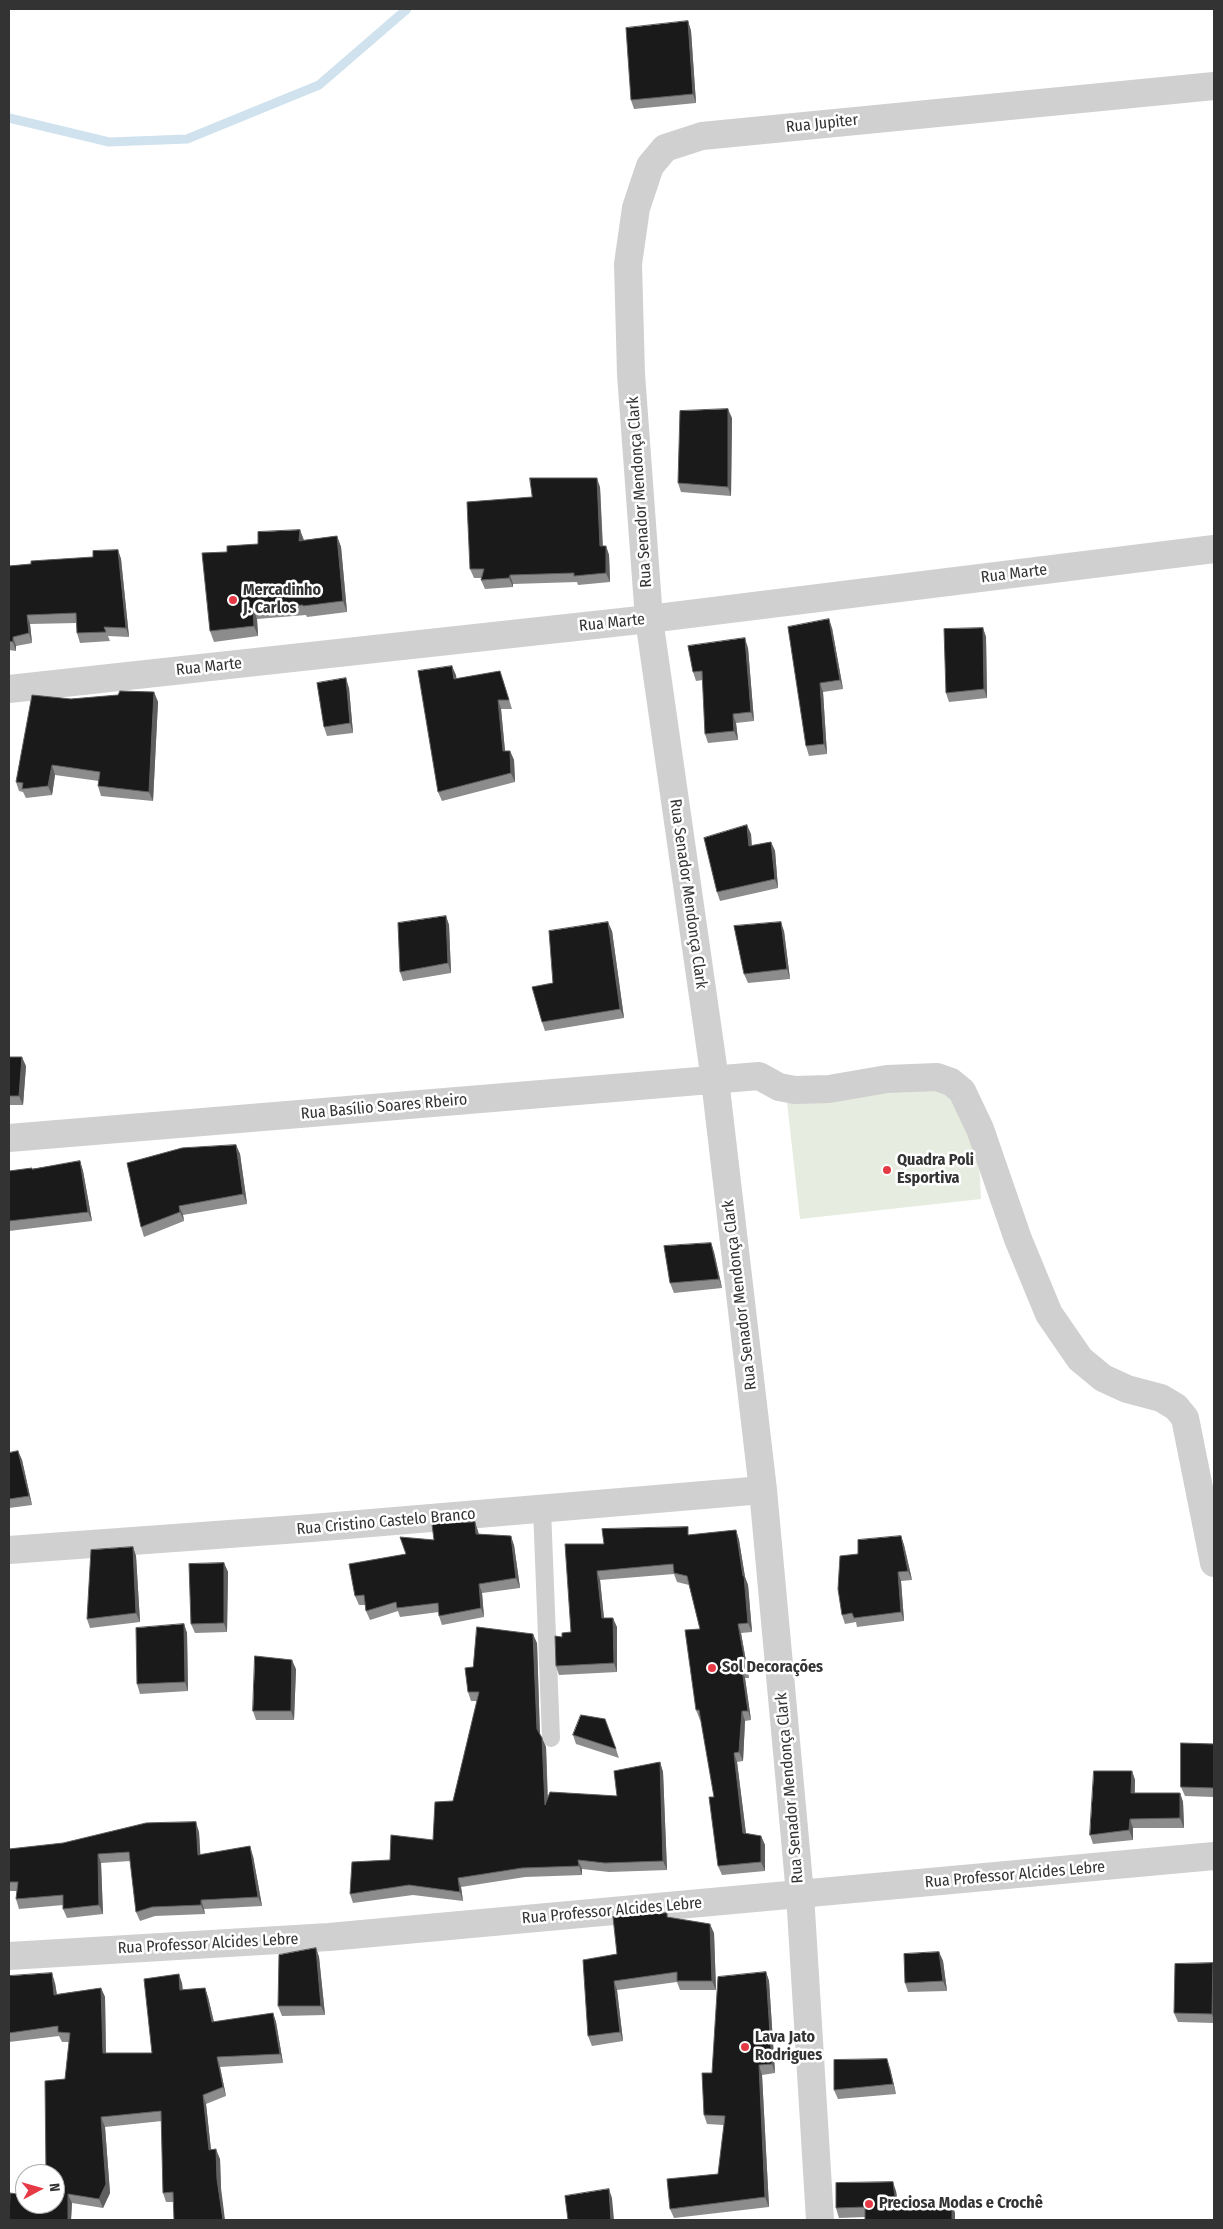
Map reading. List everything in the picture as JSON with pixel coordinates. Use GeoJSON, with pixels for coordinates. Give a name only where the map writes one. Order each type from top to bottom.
{"type":"FeatureCollection","features":[{"type":"Feature","properties":{"kind":"street","name":"Rua Jupiter"},"geometry":{"type":"LineString","coordinates":[[631,374],[628,264],[636,208],[650,166],[665,148],[702,136],[1214,86]]}},
{"type":"Feature","properties":{"kind":"street","name":"Rua Senador Mendonça Clark"},"geometry":{"type":"LineString","coordinates":[[631,374],[649,619],[715,1080],[762,1490],[800,1894],[820,2220]]}},
{"type":"Feature","properties":{"kind":"street","name":"Rua Marte"},"geometry":{"type":"LineString","coordinates":[[9,689],[649,619],[1214,549]]}},
{"type":"Feature","properties":{"kind":"street","name":"Rua Basílio Soares Rbeiro"},"geometry":{"type":"LineString","coordinates":[[9,1138],[759,1076],[779,1088],[795,1090],[829,1089],[887,1079],[936,1078],[951,1082],[962,1092],[980,1128],[1018,1239],[1049,1314],[1080,1359],[1103,1378],[1127,1389],[1161,1398],[1176,1407],[1185,1418],[1214,1563]]}},
{"type":"Feature","properties":{"kind":"street","name":"Rua Cristino Castelo Branco"},"geometry":{"type":"LineString","coordinates":[[9,1550],[762,1490]]}},
{"type":"Feature","properties":{"kind":"street","name":"Rua Professor Alcides Lebre"},"geometry":{"type":"LineString","coordinates":[[9,1956],[329,1937],[1214,1856]]}},
{"type":"Feature","properties":{"kind":"lane"},"geometry":{"type":"LineString","coordinates":[[542,1509],[551,1738]]}},
{"type":"Feature","properties":{"kind":"shaded area","name":"Quadra Poli Esportiva"},"geometry":{"type":"Polygon","coordinates":[[[967,1083],[978,1140],[981,1199],[800,1219],[787,1102],[967,1083]]]}},
{"type":"Feature","properties":{"kind":"building"},"geometry":{"type":"Polygon","coordinates":[[[688,21],[693,94],[631,100],[626,28],[688,21]]]}},
{"type":"Feature","properties":{"kind":"building"},"geometry":{"type":"Polygon","coordinates":[[[728,409],[728,487],[678,483],[680,411],[728,409]]]}},
{"type":"Feature","properties":{"kind":"building"},"geometry":{"type":"Polygon","coordinates":[[[530,478],[597,478],[600,546],[606,546],[606,573],[574,576],[574,573],[510,575],[509,578],[481,580],[484,569],[470,569],[467,502],[532,497],[530,478]]]}},
{"type":"Feature","properties":{"kind":"building"},"geometry":{"type":"Polygon","coordinates":[[[300,530],[299,541],[337,536],[343,601],[303,606],[253,608],[254,626],[210,631],[202,553],[227,552],[227,546],[258,544],[258,532],[300,530]]]}},
{"type":"Feature","properties":{"kind":"building"},"geometry":{"type":"Polygon","coordinates":[[[118,550],[126,628],[104,627],[106,632],[77,633],[76,613],[27,615],[29,633],[13,637],[13,642],[9,641],[9,566],[31,564],[31,561],[93,557],[93,551],[118,550]]]}},
{"type":"Feature","properties":{"kind":"building"},"geometry":{"type":"Polygon","coordinates":[[[829,619],[840,680],[820,683],[824,744],[806,746],[788,627],[829,619]]]}},
{"type":"Feature","properties":{"kind":"building"},"geometry":{"type":"Polygon","coordinates":[[[983,628],[984,689],[946,693],[944,629],[983,628]]]}},
{"type":"Feature","properties":{"kind":"building"},"geometry":{"type":"Polygon","coordinates":[[[745,638],[751,712],[733,714],[734,731],[705,734],[702,671],[693,672],[688,646],[745,638]]]}},
{"type":"Feature","properties":{"kind":"building"},"geometry":{"type":"Polygon","coordinates":[[[452,666],[454,679],[500,671],[509,700],[498,700],[503,751],[510,751],[511,773],[438,792],[418,671],[452,666]]]}},
{"type":"Feature","properties":{"kind":"building"},"geometry":{"type":"Polygon","coordinates":[[[346,678],[350,723],[324,727],[317,683],[346,678]]]}},
{"type":"Feature","properties":{"kind":"building"},"geometry":{"type":"Polygon","coordinates":[[[120,691],[154,692],[149,792],[98,786],[100,772],[52,765],[48,786],[22,789],[23,783],[16,782],[32,695],[71,699],[118,695],[120,691]]]}},
{"type":"Feature","properties":{"kind":"building"},"geometry":{"type":"Polygon","coordinates":[[[747,825],[749,846],[771,842],[775,879],[717,892],[704,838],[747,825]]]}},
{"type":"Feature","properties":{"kind":"building"},"geometry":{"type":"Polygon","coordinates":[[[446,916],[448,963],[400,972],[398,923],[446,916]]]}},
{"type":"Feature","properties":{"kind":"building"},"geometry":{"type":"Polygon","coordinates":[[[608,922],[620,1009],[542,1022],[532,987],[553,983],[549,931],[608,922]]]}},
{"type":"Feature","properties":{"kind":"building"},"geometry":{"type":"Polygon","coordinates":[[[781,922],[787,969],[744,974],[734,926],[781,922]]]}},
{"type":"Feature","properties":{"kind":"building"},"geometry":{"type":"Polygon","coordinates":[[[9,1057],[22,1057],[19,1096],[9,1096],[9,1057]]]}},
{"type":"Feature","properties":{"kind":"building"},"geometry":{"type":"Polygon","coordinates":[[[236,1145],[243,1194],[179,1206],[180,1212],[141,1227],[127,1163],[182,1148],[236,1145]]]}},
{"type":"Feature","properties":{"kind":"building"},"geometry":{"type":"Polygon","coordinates":[[[80,1161],[88,1212],[9,1221],[9,1171],[80,1161]]]}},
{"type":"Feature","properties":{"kind":"building"},"geometry":{"type":"Polygon","coordinates":[[[711,1243],[719,1279],[670,1283],[664,1246],[711,1243]]]}},
{"type":"Feature","properties":{"kind":"building"},"geometry":{"type":"Polygon","coordinates":[[[18,1451],[29,1496],[9,1499],[9,1453],[18,1451]]]}},
{"type":"Feature","properties":{"kind":"building"},"geometry":{"type":"Polygon","coordinates":[[[475,1522],[476,1534],[511,1536],[516,1578],[479,1584],[481,1608],[439,1616],[438,1603],[397,1608],[396,1602],[366,1611],[364,1595],[355,1596],[349,1564],[406,1554],[400,1537],[434,1540],[432,1524],[475,1522]]]}},
{"type":"Feature","properties":{"kind":"building"},"geometry":{"type":"Polygon","coordinates":[[[688,1527],[688,1535],[736,1530],[744,1576],[748,1623],[738,1624],[746,1668],[742,1669],[748,1711],[742,1711],[739,1752],[734,1753],[743,1833],[761,1836],[761,1862],[718,1866],[709,1797],[714,1797],[699,1710],[696,1710],[685,1630],[700,1629],[687,1576],[674,1573],[673,1564],[597,1571],[602,1618],[613,1618],[614,1663],[556,1666],[555,1636],[562,1637],[562,1633],[571,1632],[565,1544],[604,1544],[602,1529],[688,1527]]]}},
{"type":"Feature","properties":{"kind":"building"},"geometry":{"type":"Polygon","coordinates":[[[901,1536],[908,1571],[898,1572],[901,1612],[854,1618],[852,1613],[842,1615],[838,1589],[840,1556],[858,1554],[858,1540],[901,1536]]]}},
{"type":"Feature","properties":{"kind":"building"},"geometry":{"type":"Polygon","coordinates":[[[133,1547],[136,1613],[87,1619],[91,1550],[133,1547]]]}},
{"type":"Feature","properties":{"kind":"building"},"geometry":{"type":"Polygon","coordinates":[[[224,1563],[224,1623],[191,1624],[189,1564],[224,1563]]]}},
{"type":"Feature","properties":{"kind":"building"},"geometry":{"type":"Polygon","coordinates":[[[184,1624],[185,1682],[137,1684],[136,1628],[184,1624]]]}},
{"type":"Feature","properties":{"kind":"building"},"geometry":{"type":"Polygon","coordinates":[[[477,1627],[533,1634],[537,1729],[542,1738],[545,1805],[550,1792],[617,1796],[614,1771],[660,1762],[663,1861],[605,1863],[578,1860],[579,1866],[522,1868],[458,1878],[460,1892],[409,1885],[350,1894],[352,1862],[390,1860],[391,1835],[433,1840],[435,1802],[453,1801],[479,1692],[468,1692],[465,1668],[473,1667],[477,1627]]]}},
{"type":"Feature","properties":{"kind":"building"},"geometry":{"type":"Polygon","coordinates":[[[255,1656],[292,1660],[291,1711],[253,1711],[255,1656]]]}},
{"type":"Feature","properties":{"kind":"building"},"geometry":{"type":"Polygon","coordinates":[[[581,1715],[605,1719],[616,1749],[573,1735],[581,1715]]]}},
{"type":"Feature","properties":{"kind":"building"},"geometry":{"type":"Polygon","coordinates":[[[1181,1743],[1214,1744],[1214,1788],[1181,1787],[1181,1743]]]}},
{"type":"Feature","properties":{"kind":"building"},"geometry":{"type":"Polygon","coordinates":[[[1094,1771],[1132,1771],[1131,1793],[1180,1793],[1180,1818],[1130,1819],[1129,1830],[1090,1835],[1094,1771]]]}},
{"type":"Feature","properties":{"kind":"building"},"geometry":{"type":"Polygon","coordinates":[[[196,1822],[198,1855],[250,1846],[258,1897],[201,1900],[201,1905],[152,1907],[136,1912],[129,1852],[98,1854],[99,1905],[63,1909],[63,1895],[16,1899],[18,1882],[9,1882],[9,1849],[63,1843],[146,1823],[196,1822]]]}},
{"type":"Feature","properties":{"kind":"building"},"geometry":{"type":"Polygon","coordinates":[[[667,1913],[667,1917],[710,1924],[712,1981],[677,1981],[677,1972],[614,1981],[620,2032],[588,2036],[583,1960],[617,1954],[613,1917],[667,1913]]]}},
{"type":"Feature","properties":{"kind":"building"},"geometry":{"type":"Polygon","coordinates":[[[316,1948],[321,2006],[278,2006],[279,1955],[316,1948]]]}},
{"type":"Feature","properties":{"kind":"building"},"geometry":{"type":"Polygon","coordinates":[[[939,1952],[943,1981],[905,1983],[904,1954],[939,1952]]]}},
{"type":"Feature","properties":{"kind":"building"},"geometry":{"type":"Polygon","coordinates":[[[1213,1963],[1212,2014],[1174,2013],[1175,1964],[1213,1963]]]}},
{"type":"Feature","properties":{"kind":"building"},"geometry":{"type":"Polygon","coordinates":[[[766,1972],[772,2064],[759,2065],[765,2197],[670,2209],[667,2179],[718,2174],[725,2116],[704,2115],[702,2073],[712,2073],[718,1977],[766,1972]]]}},
{"type":"Feature","properties":{"kind":"building"},"geometry":{"type":"Polygon","coordinates":[[[52,1973],[54,1995],[101,1988],[103,2053],[152,2053],[144,1979],[179,1974],[180,1990],[205,1988],[212,2022],[273,2013],[280,2054],[217,2057],[223,2087],[203,2095],[209,2150],[216,2149],[217,2179],[223,2220],[174,2220],[173,2192],[163,2193],[161,2111],[101,2117],[106,2184],[99,2199],[68,2194],[68,2220],[9,2220],[10,2193],[15,2194],[15,2214],[65,2214],[65,2164],[46,2164],[45,2081],[65,2079],[70,2033],[58,2032],[58,2026],[9,2033],[9,1976],[52,1973]]]}},
{"type":"Feature","properties":{"kind":"building"},"geometry":{"type":"Polygon","coordinates":[[[887,2059],[893,2084],[834,2090],[834,2060],[887,2059]]]}},
{"type":"Feature","properties":{"kind":"building"},"geometry":{"type":"Polygon","coordinates":[[[893,2182],[896,2204],[952,2204],[952,2220],[865,2220],[865,2207],[836,2208],[836,2183],[893,2182]]]}},
{"type":"Feature","properties":{"kind":"building"},"geometry":{"type":"Polygon","coordinates":[[[609,2189],[611,2220],[568,2220],[565,2196],[609,2189]]]}},
{"type":"Feature","properties":{"kind":"waterway"},"geometry":{"type":"LineString","coordinates":[[9,118],[109,142],[187,139],[319,85],[407,9]]}},
{"type":"Feature","properties":{"kind":"place","name":"Mercadinho J. Carlos"},"geometry":{"type":"Point","coordinates":[233,600]}},
{"type":"Feature","properties":{"kind":"place","name":"Quadra Poli Esportiva"},"geometry":{"type":"Point","coordinates":[887,1170]}},
{"type":"Feature","properties":{"kind":"place","name":"Sol Decorações"},"geometry":{"type":"Point","coordinates":[712,1668]}},
{"type":"Feature","properties":{"kind":"place","name":"Lava Jato Rodrigues"},"geometry":{"type":"Point","coordinates":[745,2047]}},
{"type":"Feature","properties":{"kind":"place","name":"Preciosa Modas e Crochê"},"geometry":{"type":"Point","coordinates":[869,2204]}}]}
